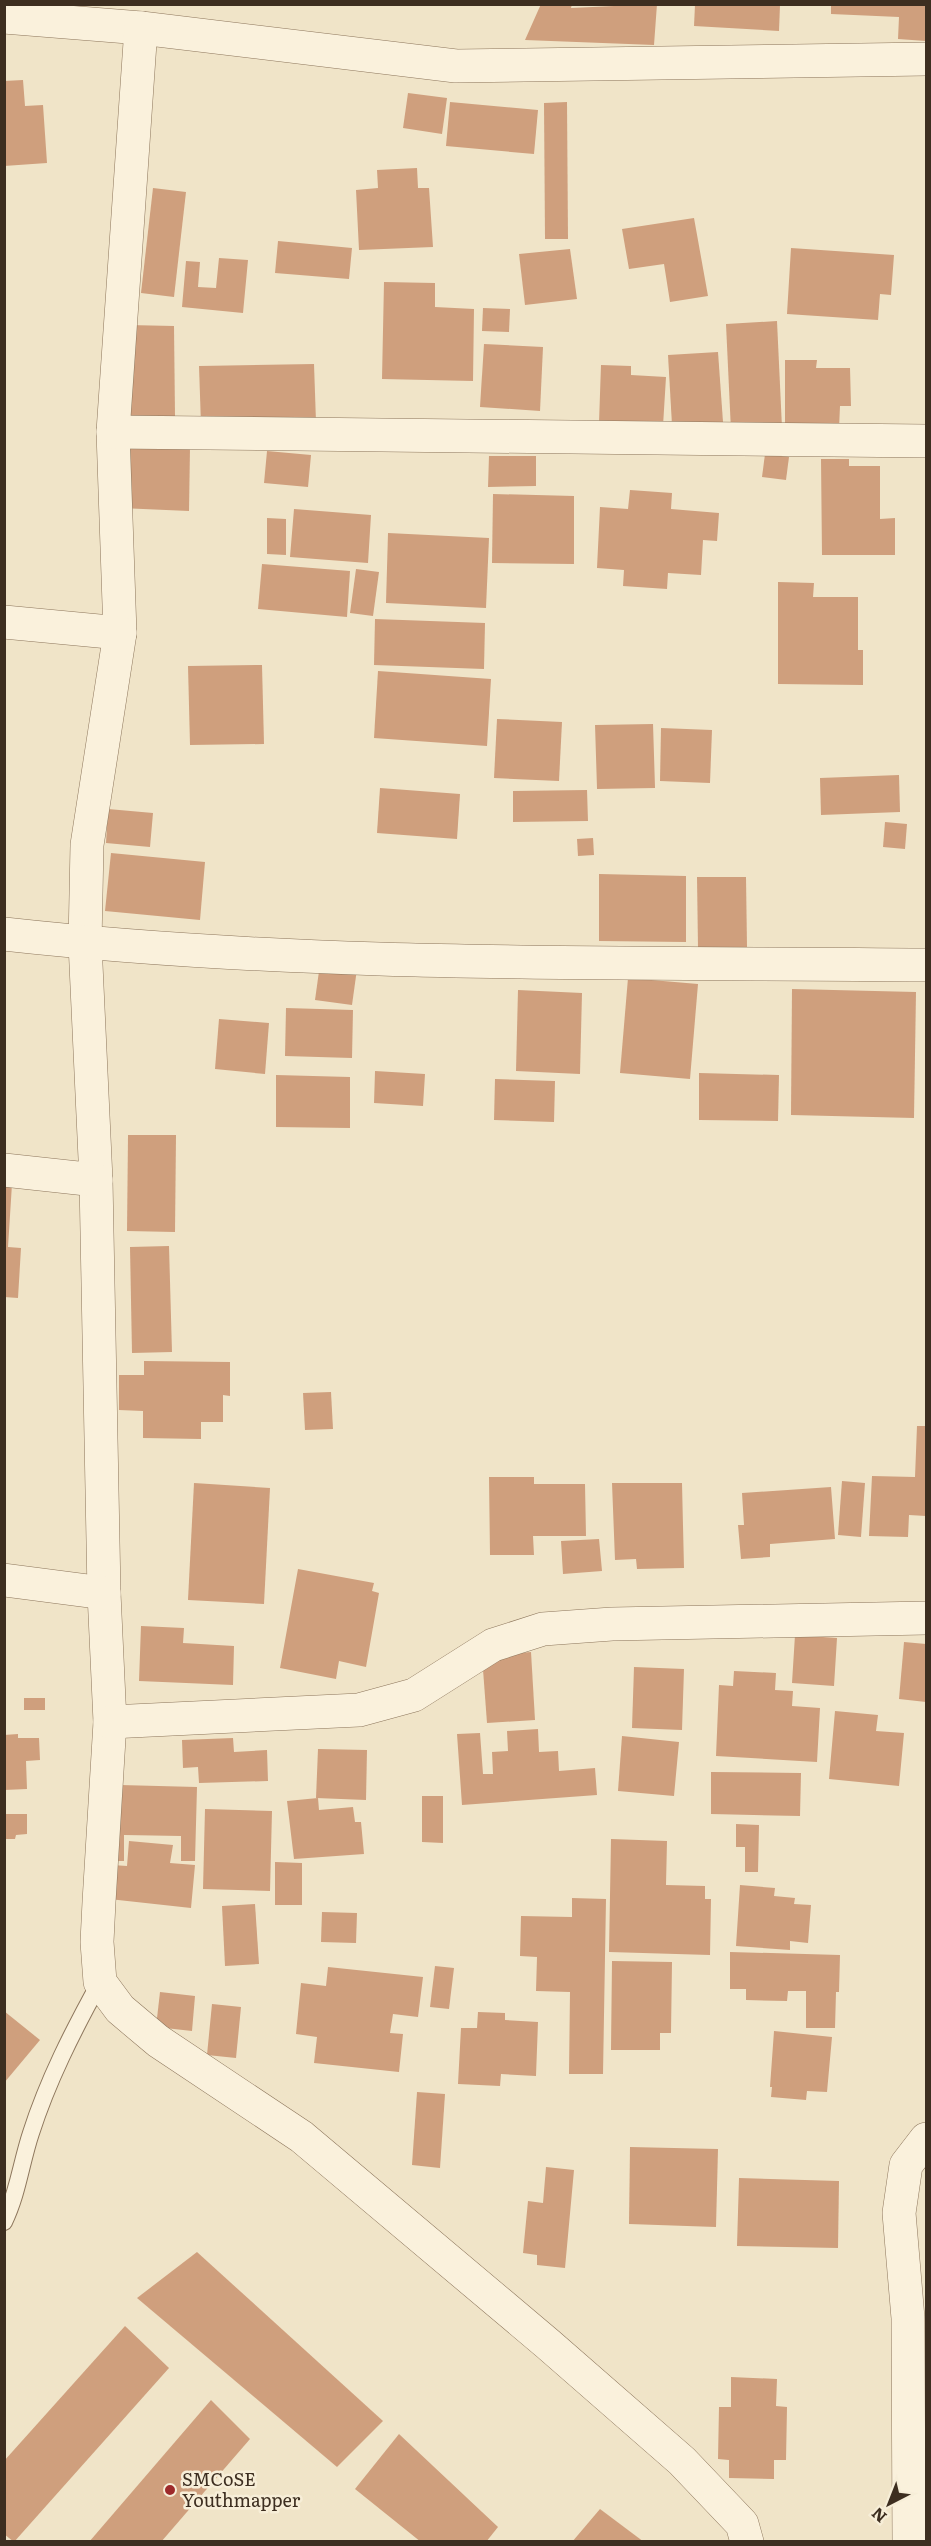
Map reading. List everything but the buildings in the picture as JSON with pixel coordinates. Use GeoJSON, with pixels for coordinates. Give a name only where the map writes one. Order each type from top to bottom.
{"type":"FeatureCollection","features":[{"type":"Feature","properties":{"kind":"street"},"geometry":{"type":"LineString","coordinates":[[58,4],[141,28]]}},
{"type":"Feature","properties":{"kind":"street"},"geometry":{"type":"LineString","coordinates":[[4,16],[141,28],[456,66],[927,59]]}},
{"type":"Feature","properties":{"kind":"street"},"geometry":{"type":"LineString","coordinates":[[141,28],[113,432],[120,633],[87,845],[84,943],[96,1180],[104,1593],[110,1722],[97,1942],[100,1982],[120,2009],[158,2041],[302,2137],[548,2344],[682,2461],[742,2524],[747,2541]]}},
{"type":"Feature","properties":{"kind":"street"},"geometry":{"type":"LineString","coordinates":[[113,432],[927,441]]}},
{"type":"Feature","properties":{"kind":"street"},"geometry":{"type":"LineString","coordinates":[[4,622],[120,633]]}},
{"type":"Feature","properties":{"kind":"street"},"geometry":{"type":"LineString","coordinates":[[4,934],[84,943],[373,960],[927,965]]}},
{"type":"Feature","properties":{"kind":"street"},"geometry":{"type":"LineString","coordinates":[[4,1170],[96,1180]]}},
{"type":"Feature","properties":{"kind":"street"},"geometry":{"type":"LineString","coordinates":[[4,1580],[104,1593]]}},
{"type":"Feature","properties":{"kind":"street"},"geometry":{"type":"LineString","coordinates":[[110,1722],[359,1710],[414,1695],[493,1645],[543,1629],[612,1624],[927,1618]]}},
{"type":"Feature","properties":{"kind":"street"},"geometry":{"type":"LineString","coordinates":[[909,2541],[908,2318],[899,2213],[906,2165],[927,2139]]}},
{"type":"Feature","properties":{"kind":"lane"},"geometry":{"type":"LineString","coordinates":[[4,2222],[13,2203],[30,2134],[62,2053],[100,1982]]}},
{"type":"Feature","properties":{"kind":"place","name":"SMCoSE Youthmapper"},"geometry":{"type":"Point","coordinates":[170,2490]}}]}
